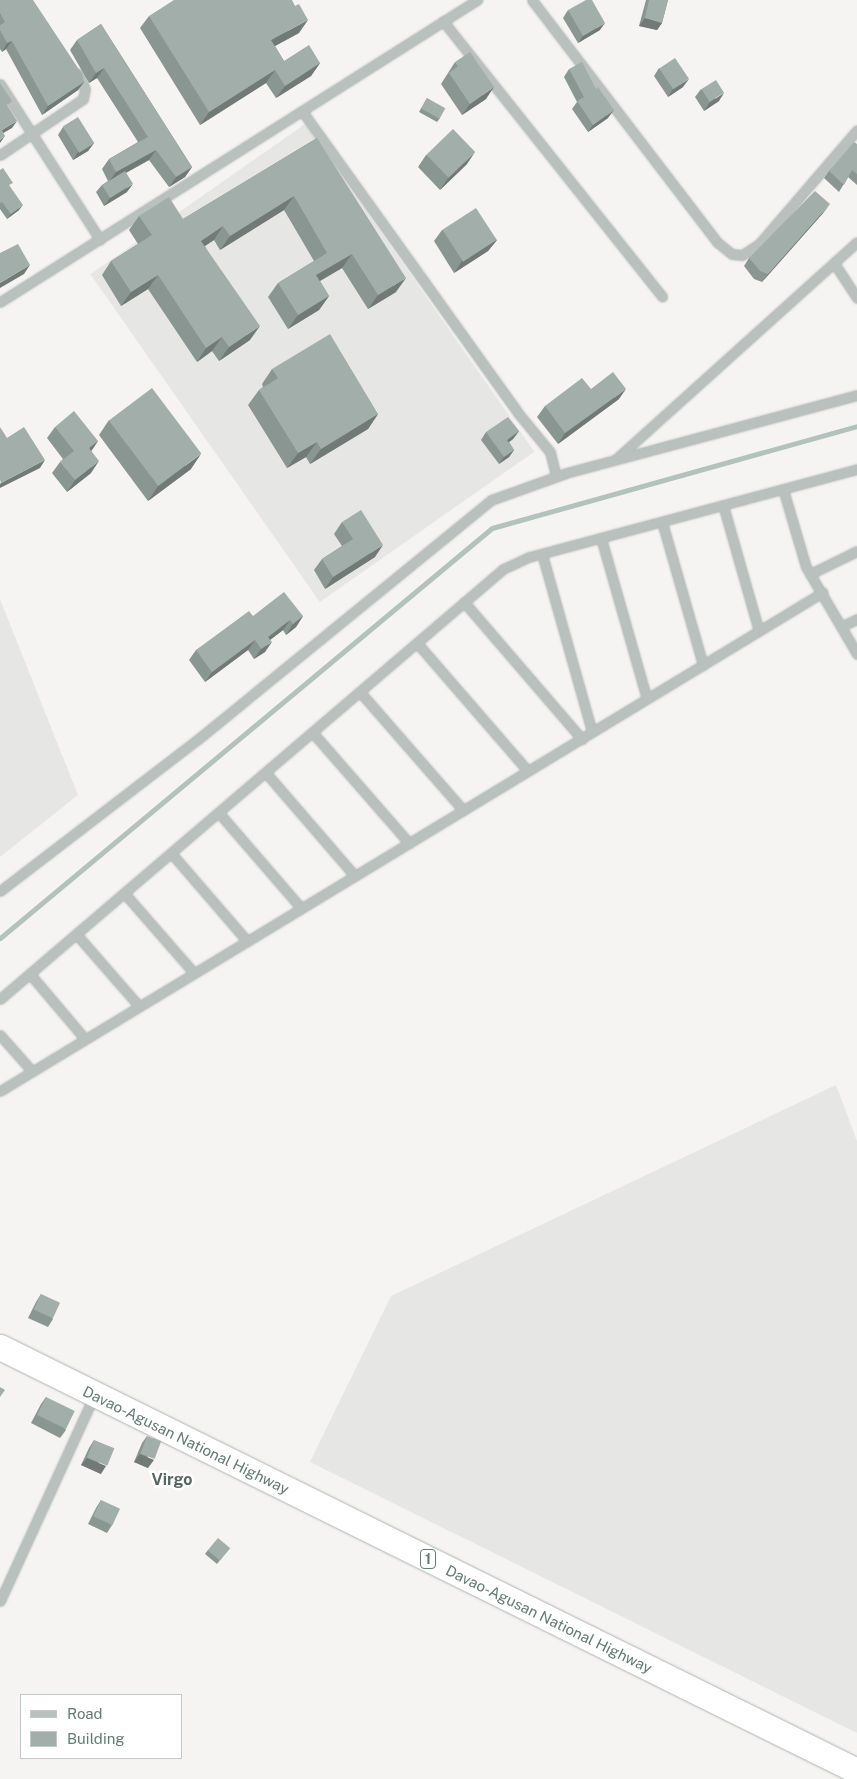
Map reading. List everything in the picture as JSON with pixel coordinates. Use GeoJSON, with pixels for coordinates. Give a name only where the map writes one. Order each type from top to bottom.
{"type":"FeatureCollection","features":[{"type":"Feature","properties":{"kind":"highway","name":"Davao-Agusan National Highway"},"geometry":{"type":"LineString","coordinates":[[0,1347],[857,1771]]}},
{"type":"Feature","properties":{"kind":"street"},"geometry":{"type":"LineString","coordinates":[[0,302],[477,0]]}},
{"type":"Feature","properties":{"kind":"street"},"geometry":{"type":"LineString","coordinates":[[532,0],[717,242],[732,254],[742,255],[758,244],[857,130]]}},
{"type":"Feature","properties":{"kind":"street"},"geometry":{"type":"LineString","coordinates":[[443,22],[662,296]]}},
{"type":"Feature","properties":{"kind":"street"},"geometry":{"type":"LineString","coordinates":[[0,155],[78,104],[85,94],[82,80],[71,64]]}},
{"type":"Feature","properties":{"kind":"street"},"geometry":{"type":"LineString","coordinates":[[0,84],[100,240]]}},
{"type":"Feature","properties":{"kind":"street"},"geometry":{"type":"LineString","coordinates":[[302,111],[518,413],[550,452],[556,476]]}},
{"type":"Feature","properties":{"kind":"street"},"geometry":{"type":"LineString","coordinates":[[614,461],[857,242]]}},
{"type":"Feature","properties":{"kind":"street"},"geometry":{"type":"LineString","coordinates":[[834,263],[857,298]]}},
{"type":"Feature","properties":{"kind":"street"},"geometry":{"type":"LineString","coordinates":[[0,891],[197,740],[475,512],[508,492],[556,476],[857,396]]}},
{"type":"Feature","properties":{"kind":"street"},"geometry":{"type":"LineString","coordinates":[[0,999],[78,935],[503,569],[542,554],[857,469]]}},
{"type":"Feature","properties":{"kind":"street"},"geometry":{"type":"LineString","coordinates":[[783,489],[810,574],[823,592],[857,654]]}},
{"type":"Feature","properties":{"kind":"street"},"geometry":{"type":"LineString","coordinates":[[723,505],[759,631]]}},
{"type":"Feature","properties":{"kind":"street"},"geometry":{"type":"LineString","coordinates":[[662,522],[703,665]]}},
{"type":"Feature","properties":{"kind":"street"},"geometry":{"type":"LineString","coordinates":[[601,538],[647,699]]}},
{"type":"Feature","properties":{"kind":"street"},"geometry":{"type":"LineString","coordinates":[[810,574],[857,551]]}},
{"type":"Feature","properties":{"kind":"street"},"geometry":{"type":"LineString","coordinates":[[542,554],[592,732]]}},
{"type":"Feature","properties":{"kind":"street"},"geometry":{"type":"LineString","coordinates":[[0,1091],[823,592]]}},
{"type":"Feature","properties":{"kind":"street"},"geometry":{"type":"LineString","coordinates":[[464,602],[582,739]]}},
{"type":"Feature","properties":{"kind":"street"},"geometry":{"type":"LineString","coordinates":[[842,626],[857,619]]}},
{"type":"Feature","properties":{"kind":"street"},"geometry":{"type":"LineString","coordinates":[[417,643],[528,771]]}},
{"type":"Feature","properties":{"kind":"street"},"geometry":{"type":"LineString","coordinates":[[360,692],[463,810]]}},
{"type":"Feature","properties":{"kind":"street"},"geometry":{"type":"LineString","coordinates":[[313,733],[408,844]]}},
{"type":"Feature","properties":{"kind":"street"},"geometry":{"type":"LineString","coordinates":[[266,773],[355,876]]}},
{"type":"Feature","properties":{"kind":"street"},"geometry":{"type":"LineString","coordinates":[[219,813],[301,908]]}},
{"type":"Feature","properties":{"kind":"street"},"geometry":{"type":"LineString","coordinates":[[172,854],[247,941]]}},
{"type":"Feature","properties":{"kind":"street"},"geometry":{"type":"LineString","coordinates":[[125,894],[194,973]]}},
{"type":"Feature","properties":{"kind":"street"},"geometry":{"type":"LineString","coordinates":[[78,935],[139,1006]]}},
{"type":"Feature","properties":{"kind":"street"},"geometry":{"type":"LineString","coordinates":[[30,974],[85,1039]]}},
{"type":"Feature","properties":{"kind":"street"},"geometry":{"type":"LineString","coordinates":[[0,1034],[32,1072]]}},
{"type":"Feature","properties":{"kind":"street"},"geometry":{"type":"LineString","coordinates":[[0,1600],[95,1394]]}},
{"type":"Feature","properties":{"kind":"shaded area"},"geometry":{"type":"Polygon","coordinates":[[[305,124],[534,452],[320,602],[90,274],[305,124]]]}},
{"type":"Feature","properties":{"kind":"shaded area"},"geometry":{"type":"Polygon","coordinates":[[[0,599],[78,795],[0,857],[0,599]]]}},
{"type":"Feature","properties":{"kind":"shaded area"},"geometry":{"type":"Polygon","coordinates":[[[836,1085],[857,1141],[857,1733],[310,1462],[391,1296],[836,1085]]]}},
{"type":"Feature","properties":{"kind":"building"},"geometry":{"type":"Polygon","coordinates":[[[0,0],[33,0],[82,74],[84,82],[48,106],[12,41],[7,43],[0,30],[0,25],[5,22],[0,13],[0,0]]]}},
{"type":"Feature","properties":{"kind":"building"},"geometry":{"type":"Polygon","coordinates":[[[174,0],[292,0],[295,6],[299,4],[308,20],[271,40],[284,61],[309,45],[320,63],[285,86],[275,70],[209,112],[149,16],[174,0]]]}},
{"type":"Feature","properties":{"kind":"building"},"geometry":{"type":"Polygon","coordinates":[[[586,0],[592,0],[605,23],[583,36],[568,10],[586,0]]]}},
{"type":"Feature","properties":{"kind":"building"},"geometry":{"type":"Polygon","coordinates":[[[649,0],[668,0],[662,23],[645,18],[649,0]]]}},
{"type":"Feature","properties":{"kind":"building"},"geometry":{"type":"Polygon","coordinates":[[[101,24],[192,167],[176,177],[156,150],[116,172],[109,159],[148,137],[104,68],[96,73],[77,40],[101,24]]]}},
{"type":"Feature","properties":{"kind":"building"},"geometry":{"type":"Polygon","coordinates":[[[470,52],[494,87],[470,104],[449,73],[458,66],[455,62],[470,52]]]}},
{"type":"Feature","properties":{"kind":"building"},"geometry":{"type":"Polygon","coordinates":[[[675,58],[689,79],[673,89],[659,69],[675,58]]]}},
{"type":"Feature","properties":{"kind":"building"},"geometry":{"type":"Polygon","coordinates":[[[582,62],[596,89],[598,87],[614,110],[593,125],[577,101],[584,97],[569,69],[582,62]]]}},
{"type":"Feature","properties":{"kind":"building"},"geometry":{"type":"Polygon","coordinates":[[[716,80],[724,93],[710,102],[702,89],[716,80]]]}},
{"type":"Feature","properties":{"kind":"building"},"geometry":{"type":"Polygon","coordinates":[[[0,83],[12,101],[7,105],[17,121],[2,130],[5,136],[0,140],[0,83]]]}},
{"type":"Feature","properties":{"kind":"building"},"geometry":{"type":"Polygon","coordinates":[[[427,98],[445,108],[440,119],[421,108],[427,98]]]}},
{"type":"Feature","properties":{"kind":"building"},"geometry":{"type":"Polygon","coordinates":[[[78,117],[94,143],[79,153],[63,127],[78,117]]]}},
{"type":"Feature","properties":{"kind":"building"},"geometry":{"type":"Polygon","coordinates":[[[453,129],[475,152],[449,178],[426,155],[453,129]]]}},
{"type":"Feature","properties":{"kind":"building"},"geometry":{"type":"Polygon","coordinates":[[[317,138],[406,278],[378,295],[352,254],[316,275],[329,296],[298,315],[278,283],[327,253],[294,196],[230,236],[223,226],[201,241],[260,326],[229,347],[222,337],[206,348],[158,275],[131,292],[111,261],[152,235],[139,216],[169,197],[183,219],[317,138]]]}},
{"type":"Feature","properties":{"kind":"building"},"geometry":{"type":"Polygon","coordinates":[[[854,142],[857,144],[857,174],[852,170],[844,185],[829,171],[854,142]]]}},
{"type":"Feature","properties":{"kind":"building"},"geometry":{"type":"Polygon","coordinates":[[[3,168],[13,183],[9,185],[23,205],[11,214],[2,202],[0,203],[0,170],[3,168]]]}},
{"type":"Feature","properties":{"kind":"building"},"geometry":{"type":"Polygon","coordinates":[[[125,171],[133,184],[110,198],[102,185],[125,171]]]}},
{"type":"Feature","properties":{"kind":"building"},"geometry":{"type":"Polygon","coordinates":[[[815,191],[830,204],[768,274],[760,271],[749,258],[815,191]]]}},
{"type":"Feature","properties":{"kind":"building"},"geometry":{"type":"Polygon","coordinates":[[[476,208],[497,240],[463,262],[442,230],[476,208]]]}},
{"type":"Feature","properties":{"kind":"building"},"geometry":{"type":"Polygon","coordinates":[[[18,244],[30,265],[0,283],[0,253],[18,244]]]}},
{"type":"Feature","properties":{"kind":"building"},"geometry":{"type":"Polygon","coordinates":[[[330,334],[378,414],[321,449],[317,442],[298,453],[259,390],[278,378],[272,369],[330,334]]]}},
{"type":"Feature","properties":{"kind":"building"},"geometry":{"type":"Polygon","coordinates":[[[613,372],[626,389],[565,433],[545,406],[582,378],[591,389],[613,372]]]}},
{"type":"Feature","properties":{"kind":"building"},"geometry":{"type":"Polygon","coordinates":[[[152,388],[201,453],[158,486],[109,420],[152,388]]]}},
{"type":"Feature","properties":{"kind":"building"},"geometry":{"type":"Polygon","coordinates":[[[74,411],[98,441],[89,448],[99,461],[75,480],[60,462],[74,451],[55,427],[74,411]]]}},
{"type":"Feature","properties":{"kind":"building"},"geometry":{"type":"Polygon","coordinates":[[[508,417],[519,431],[507,440],[514,450],[504,457],[486,432],[508,417]]]}},
{"type":"Feature","properties":{"kind":"building"},"geometry":{"type":"Polygon","coordinates":[[[0,427],[7,438],[24,427],[45,460],[1,483],[0,480],[0,427]]]}},
{"type":"Feature","properties":{"kind":"building"},"geometry":{"type":"Polygon","coordinates":[[[361,510],[383,545],[333,577],[322,559],[353,539],[342,522],[361,510]]]}},
{"type":"Feature","properties":{"kind":"building"},"geometry":{"type":"Polygon","coordinates":[[[284,592],[303,616],[293,624],[290,620],[268,637],[272,642],[261,649],[255,640],[212,672],[196,650],[249,611],[253,616],[284,592]]]}},
{"type":"Feature","properties":{"kind":"building"},"geometry":{"type":"Polygon","coordinates":[[[41,1294],[60,1303],[53,1318],[34,1309],[41,1294]]]}},
{"type":"Feature","properties":{"kind":"building"},"geometry":{"type":"Polygon","coordinates":[[[0,1387],[5,1390],[0,1397],[0,1387]]]}},
{"type":"Feature","properties":{"kind":"building"},"geometry":{"type":"Polygon","coordinates":[[[46,1397],[75,1411],[66,1429],[37,1415],[46,1397]]]}},
{"type":"Feature","properties":{"kind":"building"},"geometry":{"type":"Polygon","coordinates":[[[147,1436],[161,1441],[155,1459],[141,1454],[147,1436]]]}},
{"type":"Feature","properties":{"kind":"building"},"geometry":{"type":"Polygon","coordinates":[[[94,1440],[114,1448],[107,1466],[87,1458],[94,1440]]]}},
{"type":"Feature","properties":{"kind":"building"},"geometry":{"type":"Polygon","coordinates":[[[101,1500],[120,1509],[112,1525],[93,1516],[101,1500]]]}},
{"type":"Feature","properties":{"kind":"building"},"geometry":{"type":"Polygon","coordinates":[[[218,1538],[230,1548],[220,1561],[208,1550],[218,1538]]]}},
{"type":"Feature","properties":{"kind":"waterway"},"geometry":{"type":"LineString","coordinates":[[0,938],[492,528],[857,426]]}},
{"type":"Feature","properties":{"kind":"district","name":"Virgo"},"geometry":{"type":"Point","coordinates":[172,1480]}}]}
